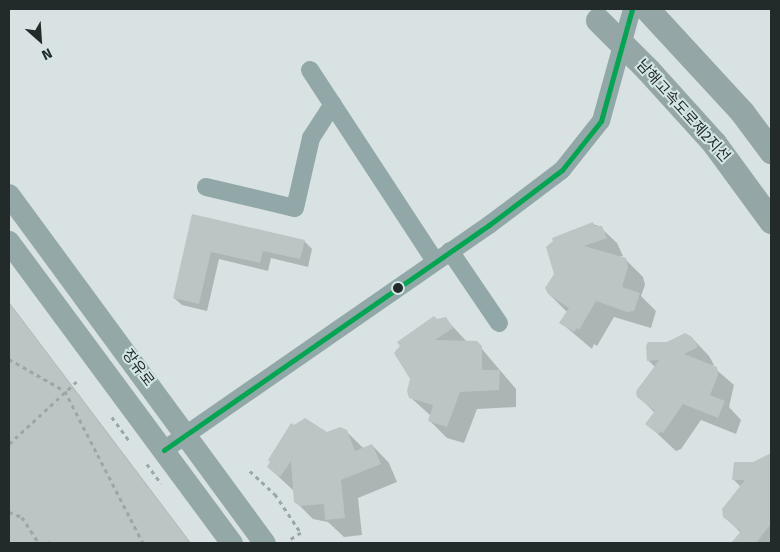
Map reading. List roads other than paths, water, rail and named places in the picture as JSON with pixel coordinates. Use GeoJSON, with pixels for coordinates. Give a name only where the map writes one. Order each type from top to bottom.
{"type":"FeatureCollection","features":[{"type":"Feature","properties":{"kind":"highway"},"geometry":{"type":"LineString","coordinates":[[647,9],[665,26],[742,112],[771,151]]}},
{"type":"Feature","properties":{"kind":"highway","name":"남해고속도로제2지선"},"geometry":{"type":"LineString","coordinates":[[592,14],[648,70],[714,142],[771,221]]}},
{"type":"Feature","properties":{"kind":"main road","name":"장유로"},"geometry":{"type":"LineString","coordinates":[[9,195],[187,433],[265,543]]}},
{"type":"Feature","properties":{"kind":"main road","name":"장유로"},"geometry":{"type":"LineString","coordinates":[[9,242],[155,457],[232,543]]}},
{"type":"Feature","properties":{"kind":"street"},"geometry":{"type":"LineString","coordinates":[[155,457],[443,256],[562,170],[601,121],[632,9]]}},
{"type":"Feature","properties":{"kind":"street"},"geometry":{"type":"LineString","coordinates":[[310,70],[443,256],[499,323]]}},
{"type":"Feature","properties":{"kind":"street"},"geometry":{"type":"LineString","coordinates":[[206,187],[295,208],[311,138],[333,104]]}}]}
